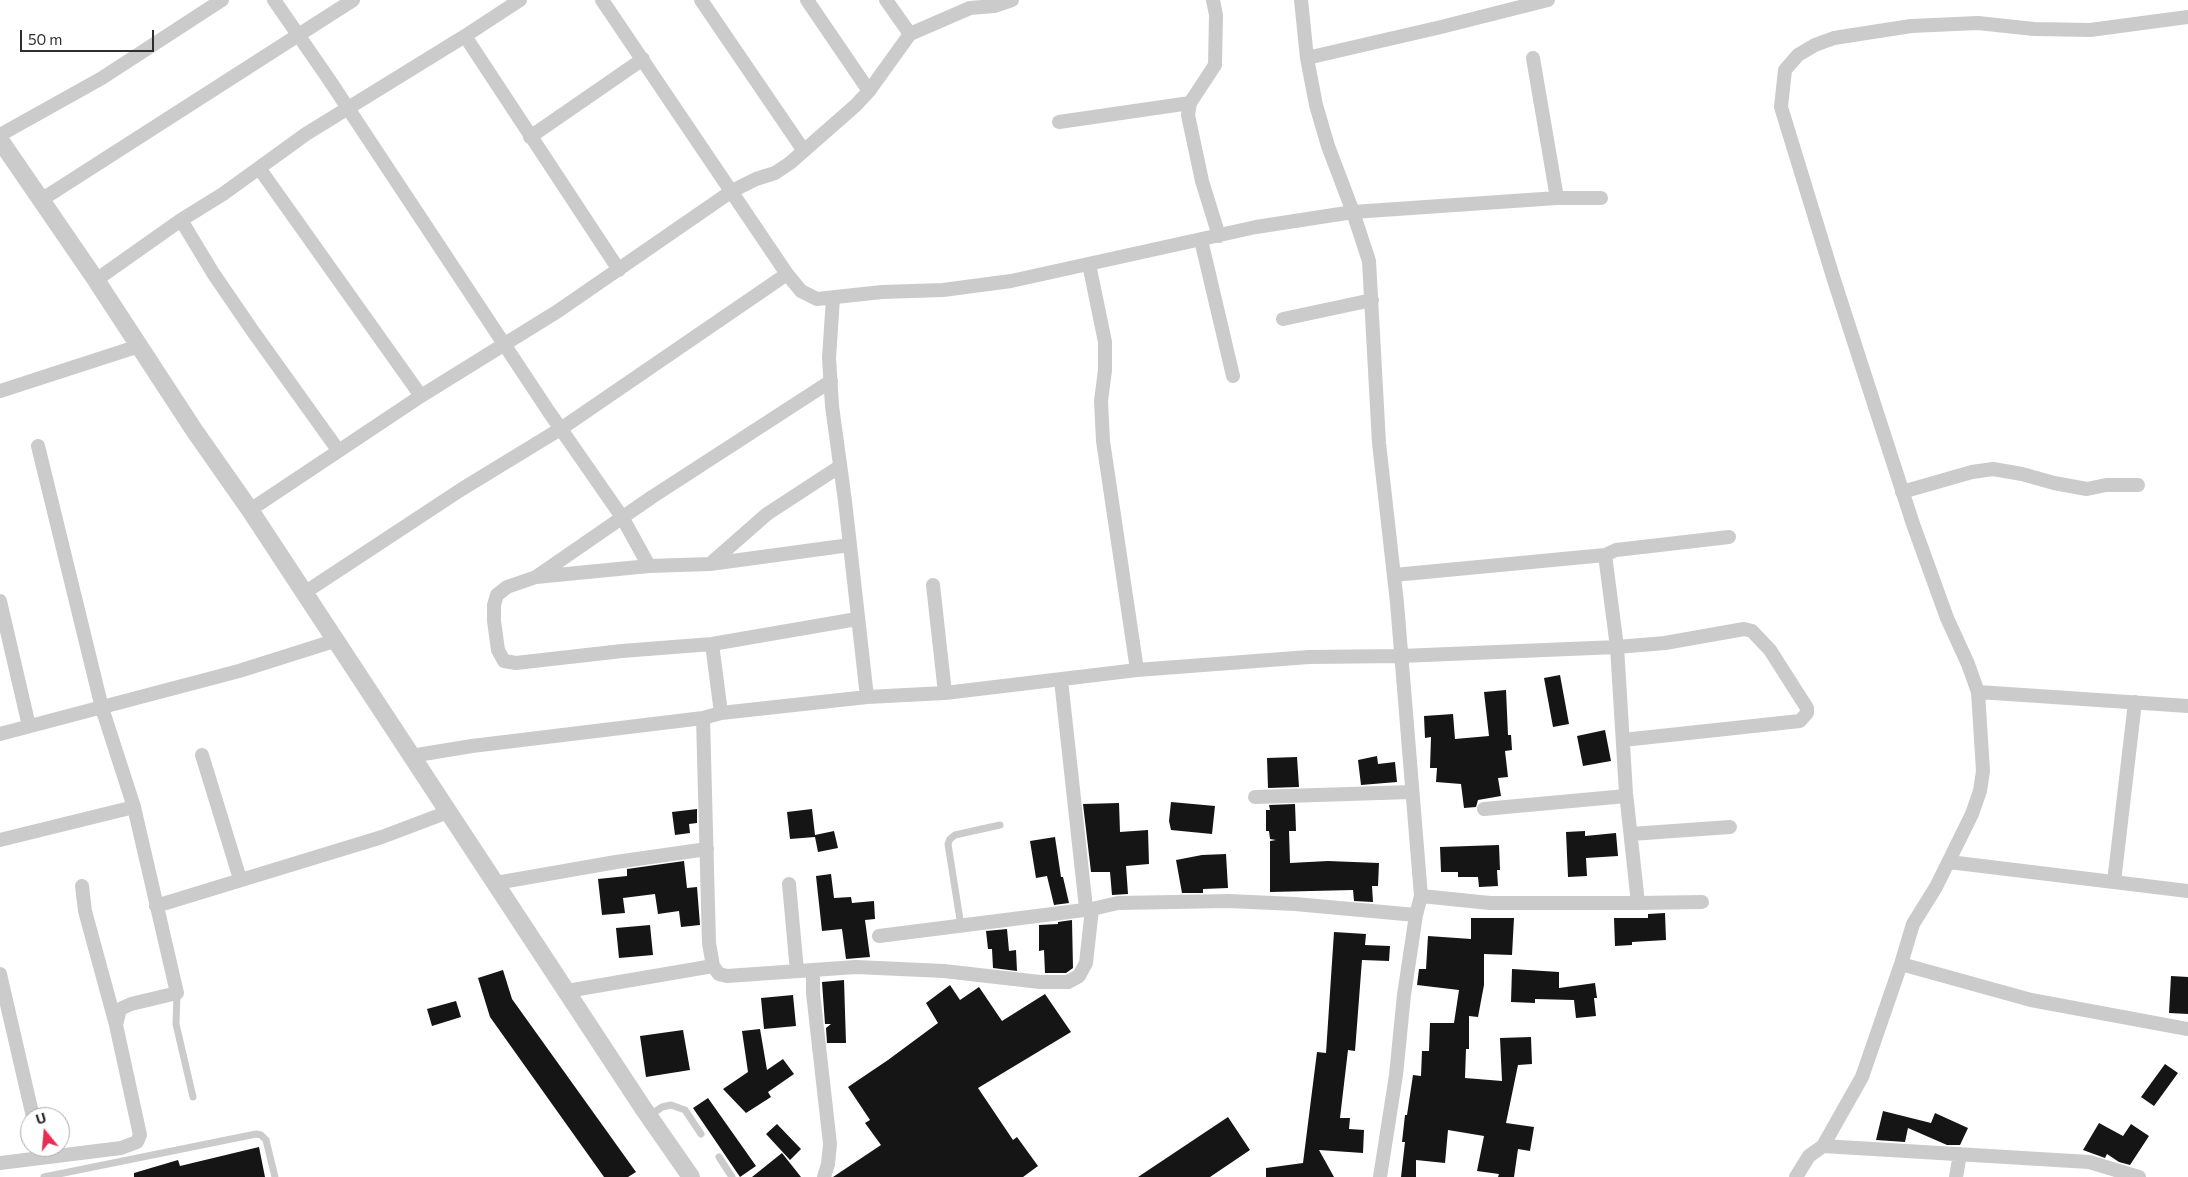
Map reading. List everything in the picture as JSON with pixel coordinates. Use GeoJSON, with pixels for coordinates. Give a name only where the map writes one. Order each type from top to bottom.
{"type":"FeatureCollection","features":[{"type":"Feature","properties":{"kind":"street"},"geometry":{"type":"LineString","coordinates":[[0,135],[102,78],[222,0]]}},
{"type":"Feature","properties":{"kind":"street"},"geometry":{"type":"LineString","coordinates":[[274,0],[622,517],[649,566]]}},
{"type":"Feature","properties":{"kind":"street"},"geometry":{"type":"LineString","coordinates":[[41,200],[353,0]]}},
{"type":"Feature","properties":{"kind":"street"},"geometry":{"type":"LineString","coordinates":[[96,280],[346,107],[465,36],[520,0]]}},
{"type":"Feature","properties":{"kind":"street"},"geometry":{"type":"LineString","coordinates":[[602,0],[644,59],[787,274],[801,291],[817,299],[882,292],[977,286],[1201,240],[1256,226],[1353,212],[1557,198],[1601,198]]}},
{"type":"Feature","properties":{"kind":"street"},"geometry":{"type":"LineString","coordinates":[[701,0],[804,151]]}},
{"type":"Feature","properties":{"kind":"street"},"geometry":{"type":"LineString","coordinates":[[807,0],[869,91]]}},
{"type":"Feature","properties":{"kind":"street"},"geometry":{"type":"LineString","coordinates":[[886,0],[910,34]]}},
{"type":"Feature","properties":{"kind":"street"},"geometry":{"type":"LineString","coordinates":[[250,510],[421,396],[619,270],[732,191],[756,179],[775,173],[804,151],[856,105],[869,91],[910,34],[967,4],[994,6],[1012,0]]}},
{"type":"Feature","properties":{"kind":"street"},"geometry":{"type":"LineString","coordinates":[[1213,0],[1216,15],[1215,65],[1190,103],[1188,115],[1192,140],[1219,236]]}},
{"type":"Feature","properties":{"kind":"street"},"geometry":{"type":"LineString","coordinates":[[1301,0],[1307,58],[1316,105],[1328,146],[1353,212],[1369,262],[1380,451],[1394,575],[1421,896],[1416,915],[1396,1075],[1380,1177]]}},
{"type":"Feature","properties":{"kind":"street"},"geometry":{"type":"LineString","coordinates":[[1307,58],[1548,0]]}},
{"type":"Feature","properties":{"kind":"street"},"geometry":{"type":"LineString","coordinates":[[1796,1177],[1809,1156],[1823,1146],[1862,1077],[1913,924],[1949,862],[1980,791],[1983,771],[1978,692],[1968,664],[1947,618],[1902,492],[1834,280],[1781,107],[1785,70],[1798,56],[1815,45],[1834,38],[1911,26],[1978,23],[2034,29],[2090,30],[2188,17]]}},
{"type":"Feature","properties":{"kind":"street"},"geometry":{"type":"LineString","coordinates":[[465,36],[619,270]]}},
{"type":"Feature","properties":{"kind":"street"},"geometry":{"type":"LineString","coordinates":[[1533,58],[1557,198]]}},
{"type":"Feature","properties":{"kind":"street"},"geometry":{"type":"LineString","coordinates":[[530,137],[644,59]]}},
{"type":"Feature","properties":{"kind":"street"},"geometry":{"type":"LineString","coordinates":[[1059,122],[1190,103]]}},
{"type":"Feature","properties":{"kind":"street"},"geometry":{"type":"LineString","coordinates":[[0,140],[96,280],[194,430],[250,510],[648,1116],[691,1177]]}},
{"type":"Feature","properties":{"kind":"street"},"geometry":{"type":"LineString","coordinates":[[259,168],[421,396]]}},
{"type":"Feature","properties":{"kind":"street"},"geometry":{"type":"LineString","coordinates":[[181,220],[246,322],[338,450]]}},
{"type":"Feature","properties":{"kind":"street"},"geometry":{"type":"LineString","coordinates":[[1201,240],[1233,376]]}},
{"type":"Feature","properties":{"kind":"street"},"geometry":{"type":"LineString","coordinates":[[1089,264],[1104,342],[1106,370],[1101,401],[1103,441],[1137,670]]}},
{"type":"Feature","properties":{"kind":"street"},"geometry":{"type":"LineString","coordinates":[[304,594],[462,489],[562,428],[787,274]]}},
{"type":"Feature","properties":{"kind":"street"},"geometry":{"type":"LineString","coordinates":[[833,298],[829,358],[839,467],[867,697]]}},
{"type":"Feature","properties":{"kind":"street"},"geometry":{"type":"LineString","coordinates":[[1283,319],[1372,300]]}},
{"type":"Feature","properties":{"kind":"street"},"geometry":{"type":"LineString","coordinates":[[0,391],[139,346]]}},
{"type":"Feature","properties":{"kind":"street"},"geometry":{"type":"LineString","coordinates":[[536,577],[622,517],[831,381]]}},
{"type":"Feature","properties":{"kind":"street"},"geometry":{"type":"LineString","coordinates":[[38,446],[102,708],[134,807],[177,993],[131,1004],[120,1009],[116,1025]]}},
{"type":"Feature","properties":{"kind":"street"},"geometry":{"type":"LineString","coordinates":[[710,564],[767,514],[839,467]]}},
{"type":"Feature","properties":{"kind":"street"},"geometry":{"type":"LineString","coordinates":[[1902,492],[1972,472],[1993,469],[2022,474],[2054,484],[2087,489],[2106,485],[2138,485]]}},
{"type":"Feature","properties":{"kind":"street"},"geometry":{"type":"LineString","coordinates":[[1394,575],[1605,556],[1616,550],[1729,536]]}},
{"type":"Feature","properties":{"kind":"street"},"geometry":{"type":"LineString","coordinates":[[850,545],[710,564],[649,566],[536,577],[506,587],[497,595],[494,605],[494,621],[498,650],[504,661],[516,663],[622,651],[712,644],[857,619]]}},
{"type":"Feature","properties":{"kind":"street"},"geometry":{"type":"LineString","coordinates":[[1605,556],[1617,647],[1626,796],[1638,903]]}},
{"type":"Feature","properties":{"kind":"street"},"geometry":{"type":"LineString","coordinates":[[933,585],[945,692]]}},
{"type":"Feature","properties":{"kind":"street"},"geometry":{"type":"LineString","coordinates":[[0,601],[29,726]]}},
{"type":"Feature","properties":{"kind":"street"},"geometry":{"type":"LineString","coordinates":[[411,756],[530,738],[703,718],[721,713],[867,697],[945,692],[1137,670],[1309,657],[1401,656],[1617,647],[1665,643],[1748,629],[1756,634],[1770,650],[1807,708],[1807,713],[1800,721],[1624,740]]}},
{"type":"Feature","properties":{"kind":"street"},"geometry":{"type":"LineString","coordinates":[[0,734],[239,671],[334,640]]}},
{"type":"Feature","properties":{"kind":"street"},"geometry":{"type":"LineString","coordinates":[[712,644],[721,713]]}},
{"type":"Feature","properties":{"kind":"street"},"geometry":{"type":"LineString","coordinates":[[703,718],[709,943],[713,966],[719,974],[727,976],[856,967],[944,971],[1040,982],[1068,982],[1079,976],[1086,963],[1089,908],[1061,680]]}},
{"type":"Feature","properties":{"kind":"street"},"geometry":{"type":"LineString","coordinates":[[1978,692],[2188,706]]}},
{"type":"Feature","properties":{"kind":"street"},"geometry":{"type":"LineString","coordinates":[[2114,882],[2135,702]]}},
{"type":"Feature","properties":{"kind":"street"},"geometry":{"type":"LineString","coordinates":[[202,755],[240,878]]}},
{"type":"Feature","properties":{"kind":"street"},"geometry":{"type":"LineString","coordinates":[[1255,797],[1411,792]]}},
{"type":"Feature","properties":{"kind":"street"},"geometry":{"type":"LineString","coordinates":[[1484,809],[1626,796]]}},
{"type":"Feature","properties":{"kind":"street"},"geometry":{"type":"LineString","coordinates":[[0,840],[134,807]]}},
{"type":"Feature","properties":{"kind":"street"},"geometry":{"type":"LineString","coordinates":[[156,906],[240,878],[382,837],[448,812]]}},
{"type":"Feature","properties":{"kind":"street"},"geometry":{"type":"LineString","coordinates":[[1631,834],[1730,826]]}},
{"type":"Feature","properties":{"kind":"street"},"geometry":{"type":"LineString","coordinates":[[496,883],[616,862],[707,849]]}},
{"type":"Feature","properties":{"kind":"street"},"geometry":{"type":"LineString","coordinates":[[1949,862],[2188,891]]}},
{"type":"Feature","properties":{"kind":"street"},"geometry":{"type":"LineString","coordinates":[[789,884],[797,971]]}},
{"type":"Feature","properties":{"kind":"street"},"geometry":{"type":"LineString","coordinates":[[70,1151],[121,1148],[137,1142],[140,1134],[116,1025],[84,911],[82,886]]}},
{"type":"Feature","properties":{"kind":"street"},"geometry":{"type":"LineString","coordinates":[[1421,896],[1490,903],[1702,902]]}},
{"type":"Feature","properties":{"kind":"street"},"geometry":{"type":"LineString","coordinates":[[879,936],[1118,903],[1229,900],[1416,915]]}},
{"type":"Feature","properties":{"kind":"street"},"geometry":{"type":"LineString","coordinates":[[1901,964],[2031,1000],[2188,1029]]}},
{"type":"Feature","properties":{"kind":"street"},"geometry":{"type":"LineString","coordinates":[[566,991],[713,966]]}},
{"type":"Feature","properties":{"kind":"street"},"geometry":{"type":"LineString","coordinates":[[813,970],[813,993],[830,1144],[828,1164],[824,1177]]}},
{"type":"Feature","properties":{"kind":"street"},"geometry":{"type":"LineString","coordinates":[[0,974],[31,1107]]}},
{"type":"Feature","properties":{"kind":"street"},"geometry":{"type":"LineString","coordinates":[[1823,1146],[2089,1162],[2139,1177]]}},
{"type":"Feature","properties":{"kind":"street"},"geometry":{"type":"LineString","coordinates":[[1956,1177],[1960,1154]]}},
{"type":"Feature","properties":{"kind":"street"},"geometry":{"type":"LineString","coordinates":[[0,1162],[20,1157]]}},
{"type":"Feature","properties":{"kind":"lane"},"geometry":{"type":"LineString","coordinates":[[961,926],[948,844],[955,835],[1000,825]]}},
{"type":"Feature","properties":{"kind":"lane"},"geometry":{"type":"LineString","coordinates":[[177,993],[176,1024],[193,1097]]}},
{"type":"Feature","properties":{"kind":"lane"},"geometry":{"type":"LineString","coordinates":[[648,1116],[662,1107],[672,1106],[685,1110],[702,1134]]}},
{"type":"Feature","properties":{"kind":"lane"},"geometry":{"type":"LineString","coordinates":[[44,1177],[256,1134],[262,1135],[266,1140],[274,1177]]}},
{"type":"Feature","properties":{"kind":"lane"},"geometry":{"type":"LineString","coordinates":[[719,1157],[732,1177]]}},
{"type":"Feature","properties":{"kind":"building"},"geometry":{"type":"Polygon","coordinates":[[[1560,675],[1569,724],[1553,727],[1544,678],[1560,675]]]}},
{"type":"Feature","properties":{"kind":"building"},"geometry":{"type":"Polygon","coordinates":[[[1506,690],[1508,735],[1511,735],[1512,750],[1505,751],[1508,777],[1498,778],[1501,796],[1478,800],[1476,807],[1464,808],[1461,784],[1436,782],[1437,768],[1430,768],[1431,737],[1425,738],[1424,716],[1453,714],[1455,739],[1489,736],[1484,692],[1506,690]]]}},
{"type":"Feature","properties":{"kind":"building"},"geometry":{"type":"Polygon","coordinates":[[[1605,730],[1611,761],[1583,766],[1577,736],[1605,730]]]}},
{"type":"Feature","properties":{"kind":"building"},"geometry":{"type":"Polygon","coordinates":[[[1377,756],[1378,764],[1395,762],[1397,782],[1361,785],[1358,760],[1377,756]]]}},
{"type":"Feature","properties":{"kind":"building"},"geometry":{"type":"Polygon","coordinates":[[[1297,757],[1299,787],[1268,788],[1267,758],[1297,757]]]}},
{"type":"Feature","properties":{"kind":"building"},"geometry":{"type":"Polygon","coordinates":[[[1171,802],[1215,806],[1212,834],[1171,830],[1169,821],[1171,802]]]}},
{"type":"Feature","properties":{"kind":"building"},"geometry":{"type":"Polygon","coordinates":[[[1119,803],[1120,832],[1148,830],[1149,864],[1126,866],[1128,894],[1112,895],[1110,872],[1091,872],[1083,804],[1119,803]]]}},
{"type":"Feature","properties":{"kind":"building"},"geometry":{"type":"Polygon","coordinates":[[[1295,804],[1296,831],[1289,831],[1290,863],[1328,861],[1379,863],[1378,886],[1372,886],[1373,902],[1354,901],[1353,890],[1270,892],[1270,841],[1276,840],[1270,839],[1269,831],[1266,831],[1266,810],[1270,810],[1269,805],[1295,804]]]}},
{"type":"Feature","properties":{"kind":"building"},"geometry":{"type":"Polygon","coordinates":[[[697,809],[697,823],[689,824],[690,833],[675,835],[672,812],[697,809]]]}},
{"type":"Feature","properties":{"kind":"building"},"geometry":{"type":"Polygon","coordinates":[[[812,809],[815,835],[834,831],[838,848],[818,852],[815,837],[790,839],[787,812],[812,809]]]}},
{"type":"Feature","properties":{"kind":"building"},"geometry":{"type":"Polygon","coordinates":[[[1585,831],[1585,836],[1616,833],[1618,856],[1586,858],[1587,876],[1568,877],[1566,832],[1585,831]]]}},
{"type":"Feature","properties":{"kind":"building"},"geometry":{"type":"Polygon","coordinates":[[[1055,837],[1061,877],[1063,877],[1069,903],[1054,905],[1047,876],[1036,878],[1030,841],[1055,837]]]}},
{"type":"Feature","properties":{"kind":"building"},"geometry":{"type":"Polygon","coordinates":[[[1499,845],[1500,870],[1497,870],[1498,886],[1479,887],[1478,877],[1458,877],[1458,872],[1441,872],[1440,847],[1499,845]]]}},
{"type":"Feature","properties":{"kind":"building"},"geometry":{"type":"Polygon","coordinates":[[[1226,854],[1228,888],[1203,889],[1203,893],[1182,893],[1176,860],[1202,855],[1226,854]]]}},
{"type":"Feature","properties":{"kind":"building"},"geometry":{"type":"Polygon","coordinates":[[[684,861],[687,888],[697,887],[700,925],[681,927],[679,911],[658,914],[655,894],[623,898],[625,913],[602,915],[598,879],[627,876],[627,869],[684,861]]]}},
{"type":"Feature","properties":{"kind":"building"},"geometry":{"type":"Polygon","coordinates":[[[831,874],[834,898],[851,897],[852,903],[874,901],[875,919],[865,920],[870,957],[846,959],[842,929],[822,931],[816,876],[831,874]]]}},
{"type":"Feature","properties":{"kind":"building"},"geometry":{"type":"Polygon","coordinates":[[[1665,913],[1666,940],[1632,942],[1632,945],[1615,946],[1614,918],[1648,918],[1648,914],[1665,913]]]}},
{"type":"Feature","properties":{"kind":"building"},"geometry":{"type":"Polygon","coordinates":[[[1471,918],[1514,918],[1512,955],[1484,954],[1484,985],[1478,1017],[1469,1016],[1469,1049],[1466,1049],[1465,1078],[1502,1081],[1500,1038],[1531,1037],[1532,1064],[1518,1065],[1506,1123],[1534,1127],[1530,1151],[1518,1149],[1514,1177],[1498,1177],[1499,1174],[1477,1171],[1484,1136],[1448,1130],[1445,1163],[1416,1160],[1416,1177],[1401,1177],[1405,1142],[1402,1142],[1405,1115],[1407,1115],[1413,1075],[1421,1076],[1422,1051],[1429,1051],[1430,1023],[1454,1023],[1459,990],[1417,985],[1419,969],[1426,969],[1428,936],[1471,939],[1471,918]]]}},
{"type":"Feature","properties":{"kind":"building"},"geometry":{"type":"Polygon","coordinates":[[[1072,920],[1073,968],[1066,973],[1045,973],[1044,950],[1039,951],[1039,925],[1058,924],[1058,922],[1072,920]]]}},
{"type":"Feature","properties":{"kind":"building"},"geometry":{"type":"Polygon","coordinates":[[[650,925],[653,955],[619,958],[616,928],[650,925]]]}},
{"type":"Feature","properties":{"kind":"building"},"geometry":{"type":"Polygon","coordinates":[[[1007,929],[1009,951],[1016,950],[1017,971],[993,968],[992,949],[988,949],[986,931],[1007,929]]]}},
{"type":"Feature","properties":{"kind":"building"},"geometry":{"type":"Polygon","coordinates":[[[1334,932],[1366,934],[1365,945],[1390,946],[1389,961],[1362,960],[1355,1051],[1348,1050],[1340,1118],[1350,1118],[1349,1129],[1364,1130],[1363,1153],[1319,1150],[1334,1177],[1266,1177],[1266,1168],[1303,1163],[1317,1052],[1326,1053],[1334,932]]]}},
{"type":"Feature","properties":{"kind":"building"},"geometry":{"type":"Polygon","coordinates":[[[1512,969],[1559,972],[1559,988],[1595,983],[1597,998],[1594,998],[1596,1016],[1576,1018],[1574,1000],[1535,999],[1535,1003],[1511,1002],[1512,969]]]}},
{"type":"Feature","properties":{"kind":"building"},"geometry":{"type":"Polygon","coordinates":[[[503,970],[512,999],[636,1172],[628,1177],[604,1177],[490,1017],[478,978],[503,970]]]}},
{"type":"Feature","properties":{"kind":"building"},"geometry":{"type":"Polygon","coordinates":[[[2171,976],[2188,977],[2188,1014],[2169,1013],[2171,976]]]}},
{"type":"Feature","properties":{"kind":"building"},"geometry":{"type":"Polygon","coordinates":[[[844,980],[846,1043],[827,1043],[826,1028],[831,1024],[825,1024],[822,982],[844,980]]]}},
{"type":"Feature","properties":{"kind":"building"},"geometry":{"type":"Polygon","coordinates":[[[950,985],[960,1000],[979,987],[1002,1021],[1045,994],[1071,1032],[978,1088],[1013,1140],[1017,1137],[1038,1166],[1023,1177],[833,1177],[881,1145],[865,1123],[870,1120],[848,1087],[938,1023],[926,1003],[950,985]]]}},
{"type":"Feature","properties":{"kind":"building"},"geometry":{"type":"Polygon","coordinates":[[[793,995],[796,1026],[764,1029],[761,998],[793,995]]]}},
{"type":"Feature","properties":{"kind":"building"},"geometry":{"type":"Polygon","coordinates":[[[456,1001],[461,1017],[432,1026],[427,1009],[456,1001]]]}},
{"type":"Feature","properties":{"kind":"building"},"geometry":{"type":"Polygon","coordinates":[[[760,1029],[767,1070],[783,1059],[794,1074],[768,1092],[771,1097],[746,1113],[723,1089],[748,1072],[742,1031],[760,1029]]]}},
{"type":"Feature","properties":{"kind":"building"},"geometry":{"type":"Polygon","coordinates":[[[683,1030],[690,1070],[646,1077],[640,1036],[683,1030]]]}},
{"type":"Feature","properties":{"kind":"building"},"geometry":{"type":"Polygon","coordinates":[[[2165,1064],[2178,1073],[2154,1106],[2141,1097],[2165,1064]]]}},
{"type":"Feature","properties":{"kind":"building"},"geometry":{"type":"Polygon","coordinates":[[[708,1098],[756,1166],[740,1177],[693,1108],[708,1098]]]}},
{"type":"Feature","properties":{"kind":"building"},"geometry":{"type":"Polygon","coordinates":[[[1883,1111],[1931,1123],[1935,1113],[1968,1128],[1960,1145],[1947,1145],[1908,1128],[1905,1142],[1876,1140],[1883,1111]]]}},
{"type":"Feature","properties":{"kind":"building"},"geometry":{"type":"Polygon","coordinates":[[[1228,1117],[1250,1150],[1210,1177],[1138,1177],[1228,1117]]]}},
{"type":"Feature","properties":{"kind":"building"},"geometry":{"type":"Polygon","coordinates":[[[2099,1123],[2123,1136],[2131,1124],[2149,1136],[2130,1165],[2119,1162],[2107,1154],[2105,1158],[2083,1150],[2099,1123]]]}},
{"type":"Feature","properties":{"kind":"building"},"geometry":{"type":"Polygon","coordinates":[[[777,1124],[801,1149],[790,1160],[766,1134],[777,1124]]]}},
{"type":"Feature","properties":{"kind":"building"},"geometry":{"type":"Polygon","coordinates":[[[259,1147],[265,1177],[134,1177],[134,1173],[178,1160],[180,1166],[259,1147]]]}},
{"type":"Feature","properties":{"kind":"building"},"geometry":{"type":"Polygon","coordinates":[[[782,1153],[801,1177],[752,1177],[782,1153]]]}}]}
